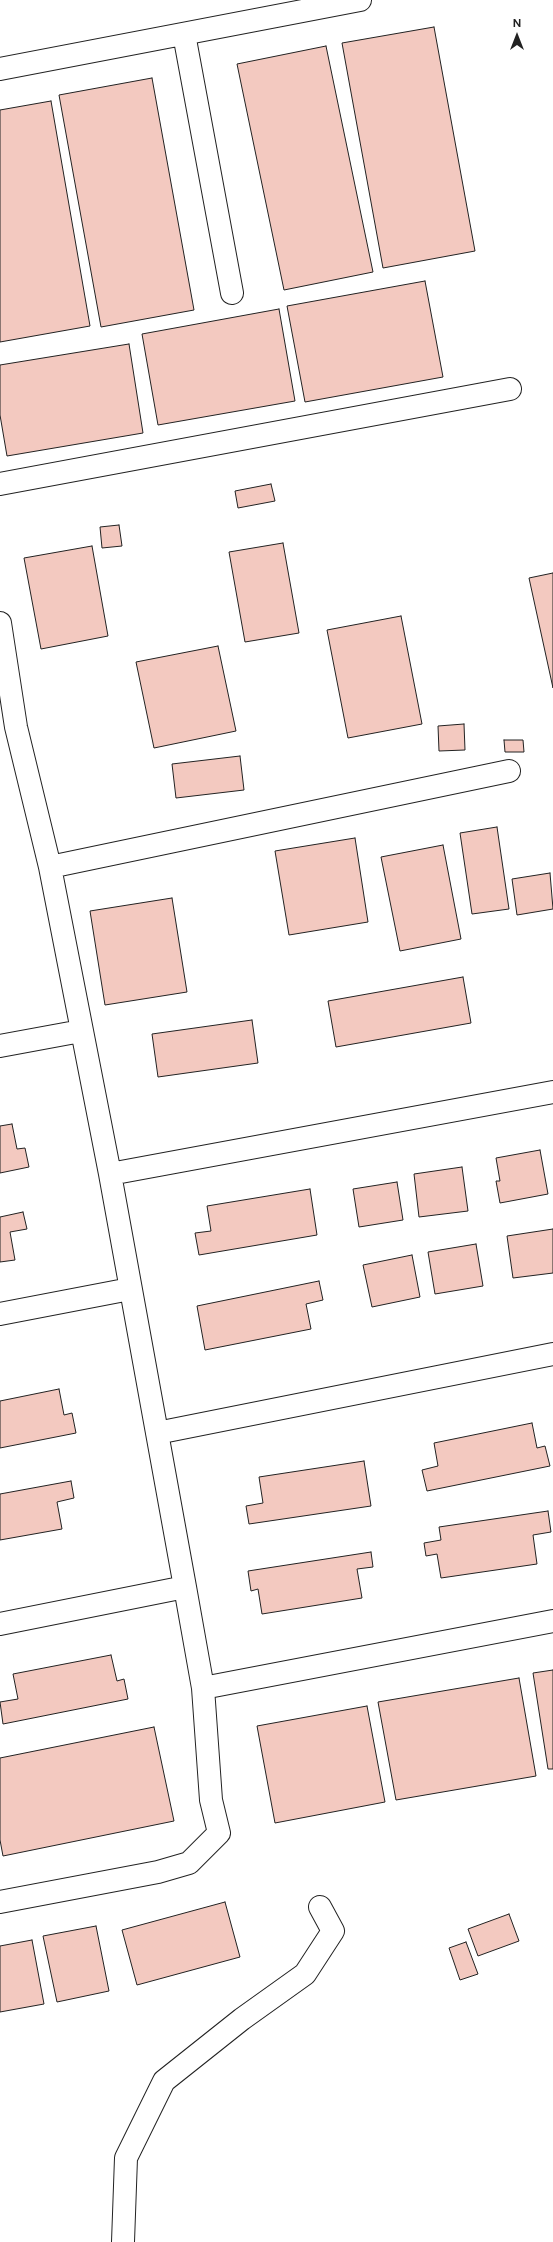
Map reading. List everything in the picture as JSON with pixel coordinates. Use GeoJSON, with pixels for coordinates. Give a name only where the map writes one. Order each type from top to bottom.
{"type":"FeatureCollection","features":[{"type":"Feature","properties":{"kind":"street"},"geometry":{"type":"LineString","coordinates":[[0,69],[360,0]]}},
{"type":"Feature","properties":{"kind":"street"},"geometry":{"type":"LineString","coordinates":[[184,34],[232,293]]}},
{"type":"Feature","properties":{"kind":"street"},"geometry":{"type":"LineString","coordinates":[[0,484],[510,389]]}},
{"type":"Feature","properties":{"kind":"street"},"geometry":{"type":"LineString","coordinates":[[0,623],[8,729],[50,867],[110,1174],[203,1688],[210,1800],[219,1833],[189,1863],[158,1872],[0,1902]]}},
{"type":"Feature","properties":{"kind":"street"},"geometry":{"type":"LineString","coordinates":[[50,867],[510,771]]}},
{"type":"Feature","properties":{"kind":"street"},"geometry":{"type":"LineString","coordinates":[[0,1046],[81,1031]]}},
{"type":"Feature","properties":{"kind":"street"},"geometry":{"type":"LineString","coordinates":[[110,1174],[553,1092]]}},
{"type":"Feature","properties":{"kind":"street"},"geometry":{"type":"LineString","coordinates":[[0,1314],[130,1289]]}},
{"type":"Feature","properties":{"kind":"street"},"geometry":{"type":"LineString","coordinates":[[157,1433],[553,1354]]}},
{"type":"Feature","properties":{"kind":"street"},"geometry":{"type":"LineString","coordinates":[[0,1624],[185,1587]]}},
{"type":"Feature","properties":{"kind":"street"},"geometry":{"type":"LineString","coordinates":[[203,1688],[553,1621]]}},
{"type":"Feature","properties":{"kind":"street"},"geometry":{"type":"LineString","coordinates":[[123,2242],[126,2158],[164,2081],[242,2019],[305,1974],[333,1931],[320,1907]]}},
{"type":"Feature","properties":{"kind":"building"},"geometry":{"type":"Polygon","coordinates":[[[434,27],[475,251],[383,268],[342,43],[434,27]]]}},
{"type":"Feature","properties":{"kind":"building"},"geometry":{"type":"Polygon","coordinates":[[[326,46],[373,272],[284,290],[237,64],[326,46]]]}},
{"type":"Feature","properties":{"kind":"building"},"geometry":{"type":"Polygon","coordinates":[[[152,78],[194,310],[101,327],[59,95],[152,78]]]}},
{"type":"Feature","properties":{"kind":"building"},"geometry":{"type":"Polygon","coordinates":[[[51,101],[90,326],[0,342],[0,110],[51,101]]]}},
{"type":"Feature","properties":{"kind":"building"},"geometry":{"type":"Polygon","coordinates":[[[425,281],[443,377],[305,402],[287,306],[425,281]]]}},
{"type":"Feature","properties":{"kind":"building"},"geometry":{"type":"Polygon","coordinates":[[[279,309],[295,401],[158,425],[142,334],[279,309]]]}},
{"type":"Feature","properties":{"kind":"building"},"geometry":{"type":"Polygon","coordinates":[[[129,344],[143,433],[7,456],[0,415],[0,365],[129,344]]]}},
{"type":"Feature","properties":{"kind":"building"},"geometry":{"type":"Polygon","coordinates":[[[271,484],[275,501],[238,508],[235,491],[271,484]]]}},
{"type":"Feature","properties":{"kind":"building"},"geometry":{"type":"Polygon","coordinates":[[[119,525],[122,546],[102,548],[100,527],[119,525]]]}},
{"type":"Feature","properties":{"kind":"building"},"geometry":{"type":"Polygon","coordinates":[[[283,543],[299,633],[245,642],[229,552],[283,543]]]}},
{"type":"Feature","properties":{"kind":"building"},"geometry":{"type":"Polygon","coordinates":[[[92,546],[108,636],[41,649],[24,558],[92,546]]]}},
{"type":"Feature","properties":{"kind":"building"},"geometry":{"type":"Polygon","coordinates":[[[553,573],[553,688],[529,578],[553,573]]]}},
{"type":"Feature","properties":{"kind":"building"},"geometry":{"type":"Polygon","coordinates":[[[401,616],[422,724],[348,738],[327,630],[401,616]]]}},
{"type":"Feature","properties":{"kind":"building"},"geometry":{"type":"Polygon","coordinates":[[[218,646],[236,731],[154,748],[136,662],[218,646]]]}},
{"type":"Feature","properties":{"kind":"building"},"geometry":{"type":"Polygon","coordinates":[[[464,724],[465,750],[439,751],[438,726],[464,724]]]}},
{"type":"Feature","properties":{"kind":"building"},"geometry":{"type":"Polygon","coordinates":[[[504,740],[523,740],[524,752],[505,752],[504,740]]]}},
{"type":"Feature","properties":{"kind":"building"},"geometry":{"type":"Polygon","coordinates":[[[240,756],[244,790],[176,798],[172,764],[240,756]]]}},
{"type":"Feature","properties":{"kind":"building"},"geometry":{"type":"Polygon","coordinates":[[[497,827],[509,909],[472,914],[460,833],[497,827]]]}},
{"type":"Feature","properties":{"kind":"building"},"geometry":{"type":"Polygon","coordinates":[[[355,838],[368,922],[289,935],[275,851],[355,838]]]}},
{"type":"Feature","properties":{"kind":"building"},"geometry":{"type":"Polygon","coordinates":[[[443,845],[461,939],[400,951],[381,857],[443,845]]]}},
{"type":"Feature","properties":{"kind":"building"},"geometry":{"type":"Polygon","coordinates":[[[550,873],[553,909],[517,915],[512,879],[550,873]]]}},
{"type":"Feature","properties":{"kind":"building"},"geometry":{"type":"Polygon","coordinates":[[[172,898],[187,992],[105,1005],[90,911],[172,898]]]}},
{"type":"Feature","properties":{"kind":"building"},"geometry":{"type":"Polygon","coordinates":[[[463,977],[471,1023],[336,1047],[328,1001],[463,977]]]}},
{"type":"Feature","properties":{"kind":"building"},"geometry":{"type":"Polygon","coordinates":[[[252,1020],[258,1063],[158,1077],[152,1034],[252,1020]]]}},
{"type":"Feature","properties":{"kind":"building"},"geometry":{"type":"Polygon","coordinates":[[[12,1124],[17,1149],[25,1148],[29,1167],[0,1173],[0,1126],[12,1124]]]}},
{"type":"Feature","properties":{"kind":"building"},"geometry":{"type":"Polygon","coordinates":[[[540,1150],[548,1194],[500,1203],[496,1181],[500,1181],[496,1158],[540,1150]]]}},
{"type":"Feature","properties":{"kind":"building"},"geometry":{"type":"Polygon","coordinates":[[[462,1167],[468,1211],[419,1217],[414,1174],[462,1167]]]}},
{"type":"Feature","properties":{"kind":"building"},"geometry":{"type":"Polygon","coordinates":[[[397,1182],[403,1220],[359,1227],[353,1189],[397,1182]]]}},
{"type":"Feature","properties":{"kind":"building"},"geometry":{"type":"Polygon","coordinates":[[[310,1189],[317,1235],[199,1255],[195,1233],[211,1231],[207,1206],[310,1189]]]}},
{"type":"Feature","properties":{"kind":"building"},"geometry":{"type":"Polygon","coordinates":[[[23,1212],[27,1229],[10,1232],[15,1260],[0,1262],[0,1217],[23,1212]]]}},
{"type":"Feature","properties":{"kind":"building"},"geometry":{"type":"Polygon","coordinates":[[[553,1229],[553,1273],[513,1278],[507,1236],[553,1229]]]}},
{"type":"Feature","properties":{"kind":"building"},"geometry":{"type":"Polygon","coordinates":[[[476,1244],[483,1286],[435,1294],[428,1252],[476,1244]]]}},
{"type":"Feature","properties":{"kind":"building"},"geometry":{"type":"Polygon","coordinates":[[[412,1255],[420,1297],[372,1307],[363,1265],[412,1255]]]}},
{"type":"Feature","properties":{"kind":"building"},"geometry":{"type":"Polygon","coordinates":[[[319,1281],[323,1300],[306,1304],[311,1329],[205,1350],[197,1306],[319,1281]]]}},
{"type":"Feature","properties":{"kind":"building"},"geometry":{"type":"Polygon","coordinates":[[[59,1389],[64,1415],[72,1413],[76,1433],[0,1448],[0,1401],[59,1389]]]}},
{"type":"Feature","properties":{"kind":"building"},"geometry":{"type":"Polygon","coordinates":[[[532,1423],[537,1448],[545,1446],[550,1466],[427,1491],[422,1470],[438,1466],[434,1443],[532,1423]]]}},
{"type":"Feature","properties":{"kind":"building"},"geometry":{"type":"Polygon","coordinates":[[[364,1461],[371,1506],[249,1524],[246,1506],[263,1503],[259,1477],[364,1461]]]}},
{"type":"Feature","properties":{"kind":"building"},"geometry":{"type":"Polygon","coordinates":[[[71,1481],[74,1498],[57,1502],[62,1529],[0,1540],[0,1494],[71,1481]]]}},
{"type":"Feature","properties":{"kind":"building"},"geometry":{"type":"Polygon","coordinates":[[[548,1511],[551,1532],[533,1535],[537,1564],[441,1578],[437,1554],[426,1556],[424,1543],[441,1540],[439,1527],[548,1511]]]}},
{"type":"Feature","properties":{"kind":"building"},"geometry":{"type":"Polygon","coordinates":[[[371,1552],[373,1567],[357,1569],[362,1598],[262,1614],[258,1589],[251,1591],[248,1571],[371,1552]]]}},
{"type":"Feature","properties":{"kind":"building"},"geometry":{"type":"Polygon","coordinates":[[[111,1655],[117,1681],[124,1679],[128,1699],[3,1724],[0,1702],[18,1699],[13,1674],[111,1655]]]}},
{"type":"Feature","properties":{"kind":"building"},"geometry":{"type":"Polygon","coordinates":[[[553,1670],[553,1769],[548,1769],[533,1673],[553,1670]]]}},
{"type":"Feature","properties":{"kind":"building"},"geometry":{"type":"Polygon","coordinates":[[[519,1678],[536,1776],[396,1800],[378,1702],[519,1678]]]}},
{"type":"Feature","properties":{"kind":"building"},"geometry":{"type":"Polygon","coordinates":[[[367,1706],[385,1802],[275,1823],[257,1726],[367,1706]]]}},
{"type":"Feature","properties":{"kind":"building"},"geometry":{"type":"Polygon","coordinates":[[[154,1727],[174,1821],[3,1856],[0,1840],[0,1758],[154,1727]]]}},
{"type":"Feature","properties":{"kind":"building"},"geometry":{"type":"Polygon","coordinates":[[[225,1902],[240,1957],[137,1985],[122,1930],[225,1902]]]}},
{"type":"Feature","properties":{"kind":"building"},"geometry":{"type":"Polygon","coordinates":[[[509,1914],[519,1941],[478,1956],[468,1929],[509,1914]]]}},
{"type":"Feature","properties":{"kind":"building"},"geometry":{"type":"Polygon","coordinates":[[[96,1926],[109,1991],[57,2002],[43,1936],[96,1926]]]}},
{"type":"Feature","properties":{"kind":"building"},"geometry":{"type":"Polygon","coordinates":[[[32,1940],[44,2004],[0,2012],[0,1946],[32,1940]]]}},
{"type":"Feature","properties":{"kind":"building"},"geometry":{"type":"Polygon","coordinates":[[[466,1942],[478,1974],[460,1980],[449,1948],[466,1942]]]}}]}
